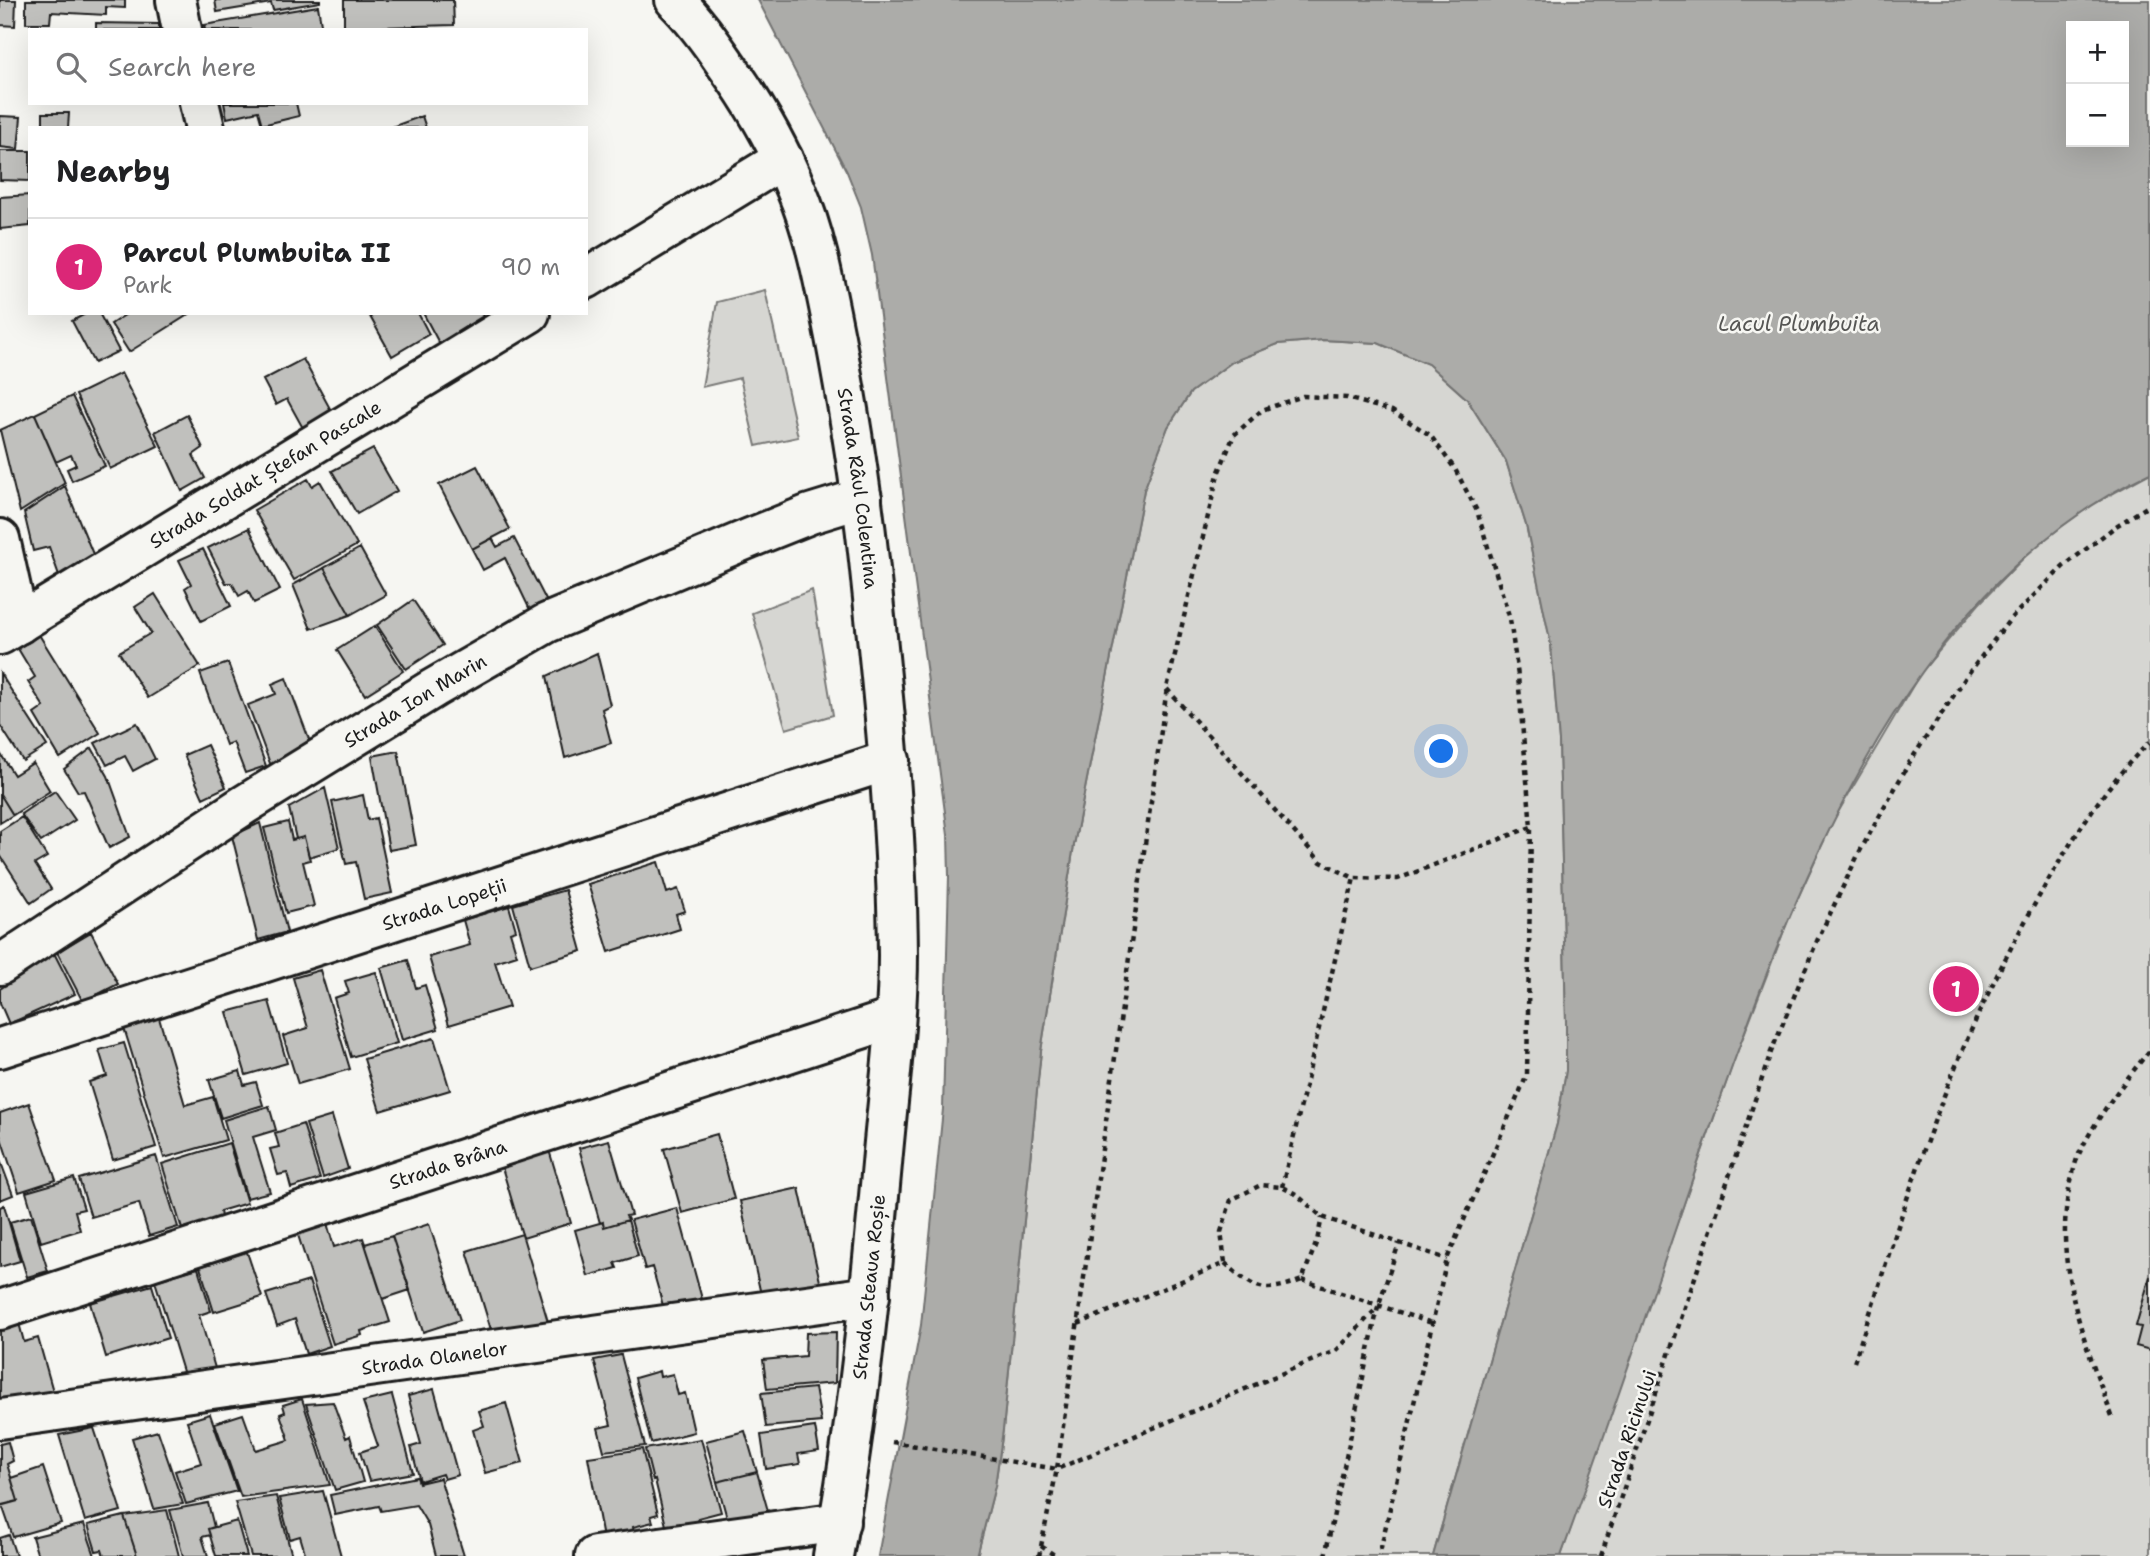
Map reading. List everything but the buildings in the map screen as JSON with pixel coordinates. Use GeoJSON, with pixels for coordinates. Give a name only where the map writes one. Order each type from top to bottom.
{"type":"FeatureCollection","features":[{"type":"Feature","properties":{"kind":"street"},"geometry":{"type":"LineString","coordinates":[[176,0],[182,28]]}},
{"type":"Feature","properties":{"kind":"street","name":"Strada Râul Colentina"},"geometry":{"type":"LineString","coordinates":[[675,0],[714,47],[741,86],[783,159],[810,227],[827,296],[849,410],[862,498],[890,760],[895,823],[895,1017]]}},
{"type":"Feature","properties":{"kind":"street"},"geometry":{"type":"LineString","coordinates":[[199,105],[205,126]]}},
{"type":"Feature","properties":{"kind":"street"},"geometry":{"type":"LineString","coordinates":[[588,278],[783,159]]}},
{"type":"Feature","properties":{"kind":"street","name":"Strada Soldat Ștefan Pascale"},"geometry":{"type":"LineString","coordinates":[[9,629],[527,315]]}},
{"type":"Feature","properties":{"kind":"street","name":"Strada Ion Marin"},"geometry":{"type":"LineString","coordinates":[[0,965],[244,805],[547,623],[810,514],[862,498]]}},
{"type":"Feature","properties":{"kind":"street"},"geometry":{"type":"LineString","coordinates":[[0,539],[9,629]]}},
{"type":"Feature","properties":{"kind":"street","name":"Strada Lopeții"},"geometry":{"type":"LineString","coordinates":[[0,1048],[890,760]]}},
{"type":"Feature","properties":{"kind":"street","name":"Strada Steaua Roșie"},"geometry":{"type":"LineString","coordinates":[[836,1539],[853,1436],[870,1296],[895,1017]]}},
{"type":"Feature","properties":{"kind":"street","name":"Strada Brâna"},"geometry":{"type":"LineString","coordinates":[[0,1310],[895,1017]]}},
{"type":"Feature","properties":{"kind":"street","name":"Strada Olanelor"},"geometry":{"type":"LineString","coordinates":[[0,1419],[870,1296]]}},
{"type":"Feature","properties":{"kind":"street"},"geometry":{"type":"LineString","coordinates":[[595,1556],[836,1539]]}},
{"type":"Feature","properties":{"kind":"path"},"geometry":{"type":"LineString","coordinates":[[1039,1556],[1057,1469],[1167,688],[1218,474],[1234,435],[1262,410],[1303,396],[1346,398],[1392,411],[1430,435],[1455,469],[1477,511],[1510,619],[1518,676],[1531,827],[1527,1075],[1447,1259],[1378,1556]]}},
{"type":"Feature","properties":{"kind":"path","name":"Strada Ricinului"},"geometry":{"type":"LineString","coordinates":[[1601,1556],[1771,1052],[1816,941],[1858,853],[1909,762],[1968,674],[2011,618],[2064,566],[2116,526],[2150,505]]}},
{"type":"Feature","properties":{"kind":"path"},"geometry":{"type":"LineString","coordinates":[[1167,688],[1321,862],[1354,878],[1398,879],[1531,827]]}},
{"type":"Feature","properties":{"kind":"path"},"geometry":{"type":"LineString","coordinates":[[1854,1362],[1942,1101],[1988,992],[2040,893],[2086,818],[2137,753],[2150,742]]}},
{"type":"Feature","properties":{"kind":"path"},"geometry":{"type":"LineString","coordinates":[[1282,1187],[1354,878]]}},
{"type":"Feature","properties":{"kind":"path"},"geometry":{"type":"LineString","coordinates":[[2112,1416],[2075,1307],[2064,1238],[2066,1200],[2078,1154],[2101,1115],[2150,1051]]}},
{"type":"Feature","properties":{"kind":"path"},"geometry":{"type":"LineString","coordinates":[[1433,1323],[1302,1280],[1276,1289],[1249,1285],[1225,1263],[1221,1232],[1231,1200],[1261,1185],[1282,1187],[1296,1194],[1322,1217],[1447,1259]]}},
{"type":"Feature","properties":{"kind":"path"},"geometry":{"type":"LineString","coordinates":[[1302,1280],[1317,1241],[1322,1217]]}},
{"type":"Feature","properties":{"kind":"path"},"geometry":{"type":"LineString","coordinates":[[1325,1556],[1378,1307],[1399,1243]]}},
{"type":"Feature","properties":{"kind":"path"},"geometry":{"type":"LineString","coordinates":[[1077,1325],[1225,1263]]}},
{"type":"Feature","properties":{"kind":"path"},"geometry":{"type":"LineString","coordinates":[[887,1441],[1057,1469],[1337,1350],[1378,1307]]}},
{"type":"Feature","properties":{"kind":"path"},"geometry":{"type":"LineString","coordinates":[[1041,1546],[1056,1556]]}},
{"type":"Feature","properties":{"kind":"shaded area"},"geometry":{"type":"Polygon","coordinates":[[[765,290],[798,437],[756,446],[740,378],[702,387],[717,302],[765,290]]]}},
{"type":"Feature","properties":{"kind":"shaded area"},"geometry":{"type":"Polygon","coordinates":[[[1323,340],[1378,343],[1428,364],[1467,399],[1506,461],[1526,525],[1551,644],[1559,741],[1566,1071],[1557,1124],[1433,1556],[977,1556],[995,1486],[1003,1430],[1041,1051],[1074,845],[1144,490],[1168,427],[1191,392],[1232,362],[1278,344],[1323,340]]]}},
{"type":"Feature","properties":{"kind":"shaded area"},"geometry":{"type":"Polygon","coordinates":[[[2150,473],[2150,1556],[1561,1556],[1733,1063],[1790,915],[1834,819],[1921,672],[1979,604],[2034,547],[2088,507],[2150,473]]]}},
{"type":"Feature","properties":{"kind":"shaded area"},"geometry":{"type":"Polygon","coordinates":[[[812,590],[833,715],[786,729],[752,613],[812,590]]]}},
{"type":"Feature","properties":{"kind":"water","name":"Lacul Plumbuita"},"geometry":{"type":"Polygon","coordinates":[[[758,0],[2150,0],[2150,473],[2061,527],[1984,596],[1919,677],[1862,766],[1814,862],[1772,960],[1701,1154],[1561,1556],[1433,1556],[1557,1124],[1566,1071],[1559,741],[1551,645],[1526,525],[1506,461],[1467,399],[1428,364],[1378,343],[1323,340],[1278,344],[1232,362],[1191,392],[1168,427],[1144,490],[1074,845],[1041,1051],[995,1486],[977,1556],[878,1556],[921,1325],[943,1109],[949,876],[948,835],[872,255],[861,207],[847,172],[758,0]]]}},
{"type":"Feature","properties":{"kind":"place","name":"Parcul Plumbuita II"},"geometry":{"type":"Point","coordinates":[1956,989]}}]}
